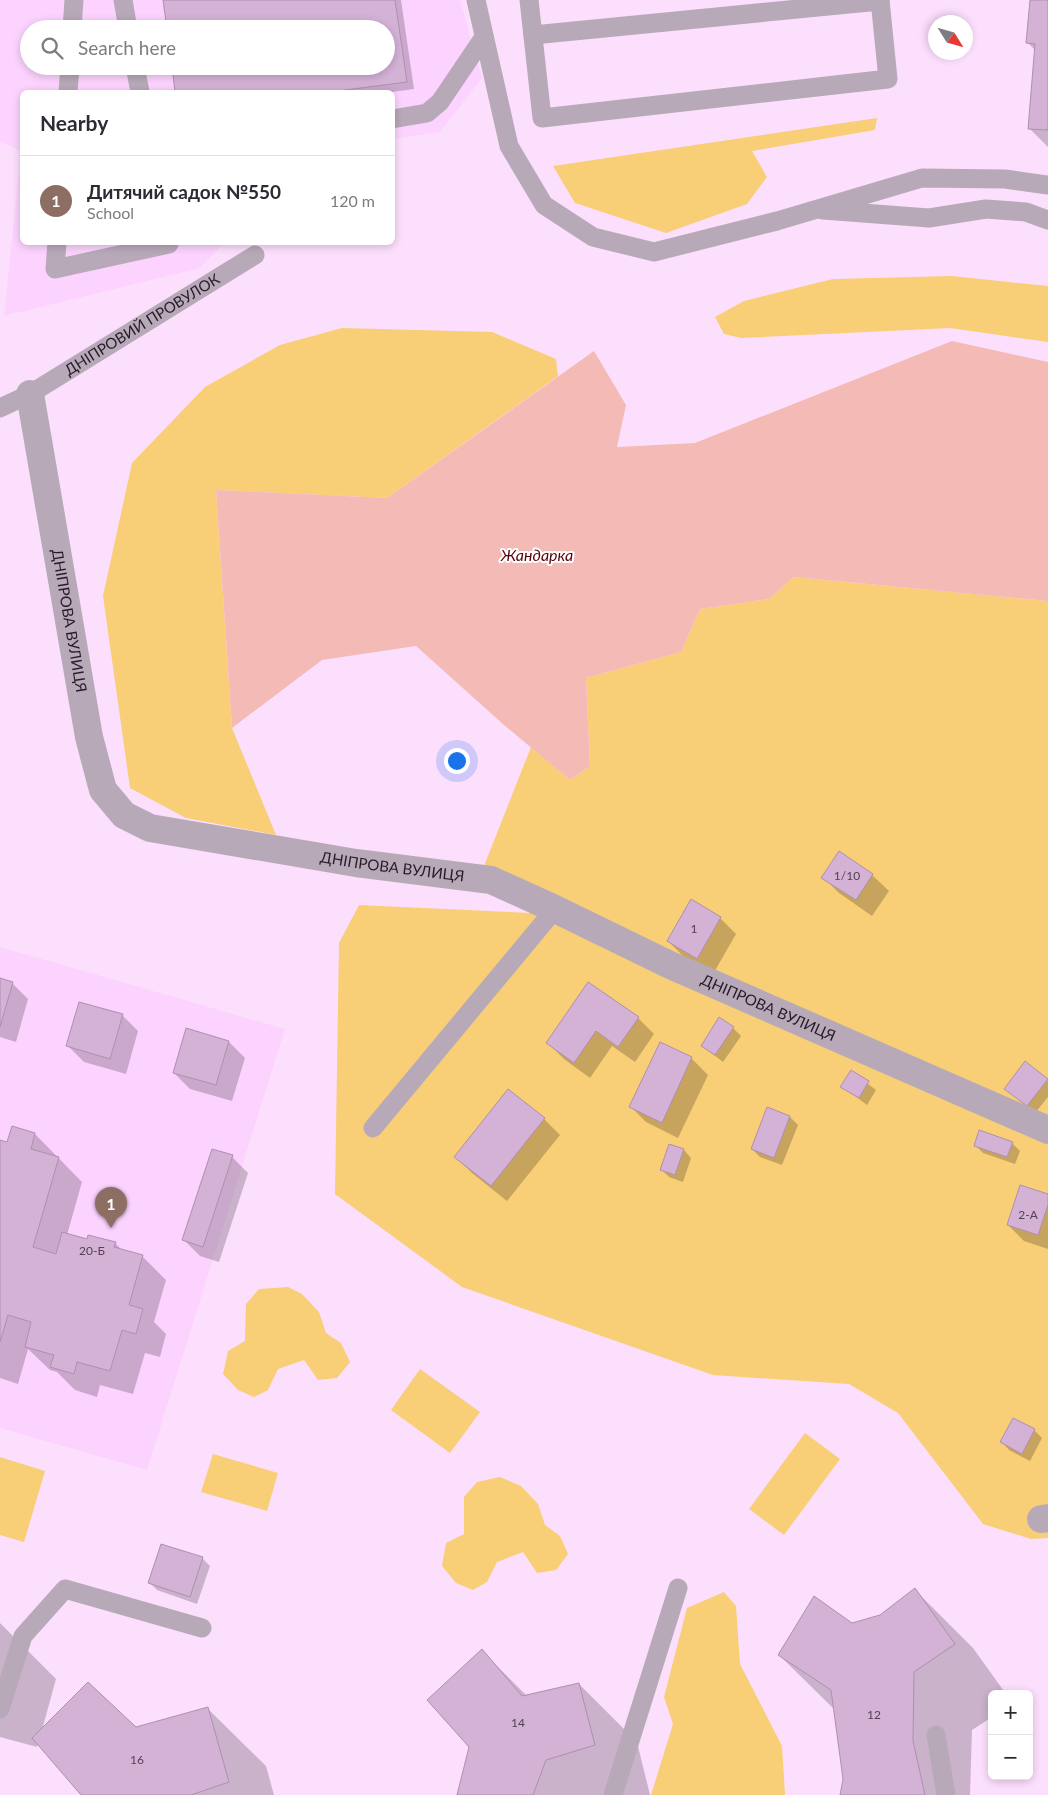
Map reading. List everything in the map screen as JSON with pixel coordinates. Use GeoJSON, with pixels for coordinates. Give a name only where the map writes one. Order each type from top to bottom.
{"type":"FeatureCollection","features":[{"type":"Feature","properties":{"kind":"street","name":"ДНІПРОВА ВУЛИЦЯ"},"geometry":{"type":"LineString","coordinates":[[30,394],[89,737],[103,790],[124,815],[150,828],[356,863],[490,880],[556,909],[670,965],[1048,1130]]}},
{"type":"Feature","properties":{"kind":"lane"},"geometry":{"type":"LineString","coordinates":[[73,20],[74,0]]}},
{"type":"Feature","properties":{"kind":"lane"},"geometry":{"type":"LineString","coordinates":[[123,0],[126,20]]}},
{"type":"Feature","properties":{"kind":"lane"},"geometry":{"type":"LineString","coordinates":[[476,0],[509,146],[544,204],[593,237],[654,252],[777,221],[922,178],[1005,179],[1048,185]]}},
{"type":"Feature","properties":{"kind":"lane"},"geometry":{"type":"LineString","coordinates":[[529,0],[542,118],[888,79],[880,0],[533,35]]}},
{"type":"Feature","properties":{"kind":"lane"},"geometry":{"type":"LineString","coordinates":[[395,118],[427,113],[440,102],[484,37]]}},
{"type":"Feature","properties":{"kind":"lane"},"geometry":{"type":"LineString","coordinates":[[68,90],[69,75]]}},
{"type":"Feature","properties":{"kind":"lane"},"geometry":{"type":"LineString","coordinates":[[137,75],[140,90]]}},
{"type":"Feature","properties":{"kind":"lane"},"geometry":{"type":"LineString","coordinates":[[814,210],[929,218],[986,209],[1026,212],[1048,220]]}},
{"type":"Feature","properties":{"kind":"lane"},"geometry":{"type":"LineString","coordinates":[[57,245],[55,269],[164,245]]}},
{"type":"Feature","properties":{"kind":"lane","name":"ДНІПРОВИЙ ПРОВУЛОК"},"geometry":{"type":"LineString","coordinates":[[0,408],[30,394],[255,255]]}},
{"type":"Feature","properties":{"kind":"lane"},"geometry":{"type":"LineString","coordinates":[[373,1128],[556,909]]}},
{"type":"Feature","properties":{"kind":"lane"},"geometry":{"type":"LineString","coordinates":[[613,1795],[678,1588]]}},
{"type":"Feature","properties":{"kind":"lane"},"geometry":{"type":"LineString","coordinates":[[0,1709],[23,1636],[66,1589],[202,1628]]}},
{"type":"Feature","properties":{"kind":"lane"},"geometry":{"type":"LineString","coordinates":[[936,1734],[946,1795]]}},
{"type":"Feature","properties":{"kind":"shaded area"},"geometry":{"type":"Polygon","coordinates":[[[0,0],[460,0],[482,78],[440,132],[395,139],[395,90],[20,90],[20,151],[0,141],[0,0]]]}},
{"type":"Feature","properties":{"kind":"shaded area"},"geometry":{"type":"Polygon","coordinates":[[[877,118],[875,130],[752,151],[767,177],[747,204],[666,233],[575,203],[553,166],[877,118]]]}},
{"type":"Feature","properties":{"kind":"shaded area"},"geometry":{"type":"Polygon","coordinates":[[[20,161],[20,245],[222,245],[200,268],[4,316],[20,161]]]}},
{"type":"Feature","properties":{"kind":"shaded area"},"geometry":{"type":"Polygon","coordinates":[[[952,276],[1048,286],[1048,342],[950,328],[741,338],[724,334],[715,317],[744,301],[833,279],[952,276]]]}},
{"type":"Feature","properties":{"kind":"shaded area"},"geometry":{"type":"Polygon","coordinates":[[[342,328],[492,332],[556,359],[558,376],[387,498],[216,490],[232,728],[276,835],[186,818],[130,788],[103,596],[132,463],[205,387],[280,345],[342,328]]]}},
{"type":"Feature","properties":{"kind":"shaded area"},"geometry":{"type":"Polygon","coordinates":[[[794,577],[1048,601],[1048,1538],[1031,1539],[983,1524],[898,1413],[849,1384],[713,1375],[462,1287],[335,1194],[339,943],[359,905],[574,915],[582,907],[484,866],[531,747],[570,780],[590,766],[586,678],[681,652],[700,609],[769,599],[794,577]]]}},
{"type":"Feature","properties":{"kind":"shaded area"},"geometry":{"type":"Polygon","coordinates":[[[0,947],[285,1029],[147,1470],[0,1428],[0,947]]]}},
{"type":"Feature","properties":{"kind":"shaded area"},"geometry":{"type":"Polygon","coordinates":[[[288,1287],[302,1294],[319,1312],[326,1333],[341,1343],[350,1362],[337,1378],[318,1380],[304,1360],[278,1369],[268,1390],[254,1397],[238,1390],[223,1374],[228,1351],[245,1341],[246,1304],[259,1289],[288,1287]]]}},
{"type":"Feature","properties":{"kind":"shaded area"},"geometry":{"type":"Polygon","coordinates":[[[420,1369],[480,1412],[450,1453],[391,1410],[420,1369]]]}},
{"type":"Feature","properties":{"kind":"shaded area"},"geometry":{"type":"Polygon","coordinates":[[[805,1433],[840,1459],[784,1535],[749,1509],[805,1433]]]}},
{"type":"Feature","properties":{"kind":"shaded area"},"geometry":{"type":"Polygon","coordinates":[[[213,1454],[278,1473],[267,1511],[201,1492],[213,1454]]]}},
{"type":"Feature","properties":{"kind":"shaded area"},"geometry":{"type":"Polygon","coordinates":[[[0,1457],[45,1471],[24,1542],[0,1535],[0,1457]]]}},
{"type":"Feature","properties":{"kind":"shaded area"},"geometry":{"type":"Polygon","coordinates":[[[500,1477],[521,1486],[538,1504],[545,1525],[560,1536],[568,1554],[556,1570],[537,1573],[523,1552],[497,1562],[487,1582],[473,1590],[456,1583],[442,1566],[446,1543],[464,1534],[464,1497],[477,1482],[500,1477]]]}},
{"type":"Feature","properties":{"kind":"shaded area"},"geometry":{"type":"Polygon","coordinates":[[[724,1592],[736,1606],[740,1664],[782,1746],[785,1795],[651,1795],[673,1724],[664,1697],[687,1608],[724,1592]]]}},
{"type":"Feature","properties":{"kind":"water","name":"Жандарка"},"geometry":{"type":"Polygon","coordinates":[[[952,341],[1048,362],[1048,601],[794,577],[769,599],[700,609],[681,652],[586,678],[590,766],[570,780],[504,725],[416,646],[322,660],[232,728],[216,490],[387,498],[594,351],[626,405],[617,447],[695,443],[952,341]]]}},
{"type":"Feature","properties":{"kind":"building"},"geometry":{"type":"Polygon","coordinates":[[[163,0],[395,0],[407,82],[345,90],[175,90],[173,75],[395,75],[395,20],[166,20],[163,0]]]}},
{"type":"Feature","properties":{"kind":"building"},"geometry":{"type":"Polygon","coordinates":[[[1030,0],[1048,0],[1048,130],[1028,129],[1035,44],[1026,43],[1030,0]]]}},
{"type":"Feature","properties":{"kind":"building"},"geometry":{"type":"Polygon","coordinates":[[[839,851],[873,874],[856,900],[821,878],[839,851]]]}},
{"type":"Feature","properties":{"kind":"building"},"geometry":{"type":"Polygon","coordinates":[[[691,899],[721,917],[697,959],[667,941],[691,899]]]}},
{"type":"Feature","properties":{"kind":"building"},"geometry":{"type":"Polygon","coordinates":[[[0,978],[13,982],[0,1027],[0,978]]]}},
{"type":"Feature","properties":{"kind":"building"},"geometry":{"type":"Polygon","coordinates":[[[588,982],[639,1017],[618,1047],[596,1031],[574,1063],[546,1043],[588,982]]]}},
{"type":"Feature","properties":{"kind":"building"},"geometry":{"type":"Polygon","coordinates":[[[79,1002],[123,1014],[110,1059],[66,1046],[79,1002]]]}},
{"type":"Feature","properties":{"kind":"building"},"geometry":{"type":"Polygon","coordinates":[[[719,1017],[734,1027],[715,1055],[701,1046],[719,1017]]]}},
{"type":"Feature","properties":{"kind":"building"},"geometry":{"type":"Polygon","coordinates":[[[186,1028],[229,1041],[216,1085],[173,1073],[186,1028]]]}},
{"type":"Feature","properties":{"kind":"building"},"geometry":{"type":"Polygon","coordinates":[[[660,1042],[692,1057],[662,1123],[629,1107],[660,1042]]]}},
{"type":"Feature","properties":{"kind":"building"},"geometry":{"type":"Polygon","coordinates":[[[1025,1061],[1048,1079],[1027,1106],[1004,1089],[1025,1061]]]}},
{"type":"Feature","properties":{"kind":"building"},"geometry":{"type":"Polygon","coordinates":[[[851,1070],[869,1081],[859,1098],[840,1087],[851,1070]]]}},
{"type":"Feature","properties":{"kind":"building"},"geometry":{"type":"Polygon","coordinates":[[[508,1089],[545,1118],[491,1186],[454,1157],[508,1089]]]}},
{"type":"Feature","properties":{"kind":"building"},"geometry":{"type":"Polygon","coordinates":[[[767,1107],[790,1116],[774,1158],[751,1149],[767,1107]]]}},
{"type":"Feature","properties":{"kind":"building"},"geometry":{"type":"Polygon","coordinates":[[[12,1126],[35,1133],[31,1149],[59,1157],[33,1247],[56,1254],[62,1232],[87,1239],[88,1235],[116,1242],[114,1247],[143,1255],[129,1305],[143,1309],[136,1334],[122,1330],[110,1371],[77,1362],[74,1374],[50,1367],[54,1355],[25,1347],[31,1322],[8,1315],[0,1342],[0,1140],[7,1142],[12,1126]]]}},
{"type":"Feature","properties":{"kind":"building"},"geometry":{"type":"Polygon","coordinates":[[[979,1130],[1013,1142],[1007,1157],[974,1146],[979,1130]]]}},
{"type":"Feature","properties":{"kind":"building"},"geometry":{"type":"Polygon","coordinates":[[[669,1144],[684,1149],[675,1175],[660,1170],[669,1144]]]}},
{"type":"Feature","properties":{"kind":"building"},"geometry":{"type":"Polygon","coordinates":[[[212,1149],[233,1155],[203,1247],[182,1240],[212,1149]]]}},
{"type":"Feature","properties":{"kind":"building"},"geometry":{"type":"Polygon","coordinates":[[[1020,1185],[1048,1194],[1048,1205],[1038,1235],[1007,1225],[1020,1185]]]}},
{"type":"Feature","properties":{"kind":"building"},"geometry":{"type":"Polygon","coordinates":[[[1013,1418],[1035,1429],[1022,1454],[1000,1442],[1013,1418]]]}},
{"type":"Feature","properties":{"kind":"building"},"geometry":{"type":"Polygon","coordinates":[[[161,1544],[203,1557],[190,1597],[148,1583],[161,1544]]]}},
{"type":"Feature","properties":{"kind":"building"},"geometry":{"type":"Polygon","coordinates":[[[915,1588],[955,1644],[914,1672],[913,1741],[925,1795],[840,1795],[843,1779],[831,1690],[778,1655],[814,1596],[852,1623],[880,1615],[915,1588]]]}},
{"type":"Feature","properties":{"kind":"building"},"geometry":{"type":"Polygon","coordinates":[[[482,1649],[522,1696],[579,1683],[595,1745],[546,1760],[533,1795],[457,1795],[469,1747],[427,1700],[482,1649]]]}},
{"type":"Feature","properties":{"kind":"building"},"geometry":{"type":"Polygon","coordinates":[[[88,1682],[136,1727],[208,1707],[229,1782],[191,1795],[81,1795],[32,1738],[88,1682]]]}},
{"type":"Feature","properties":{"kind":"place","name":"Дитячий садок №550"},"geometry":{"type":"Point","coordinates":[111,1228]}}]}
